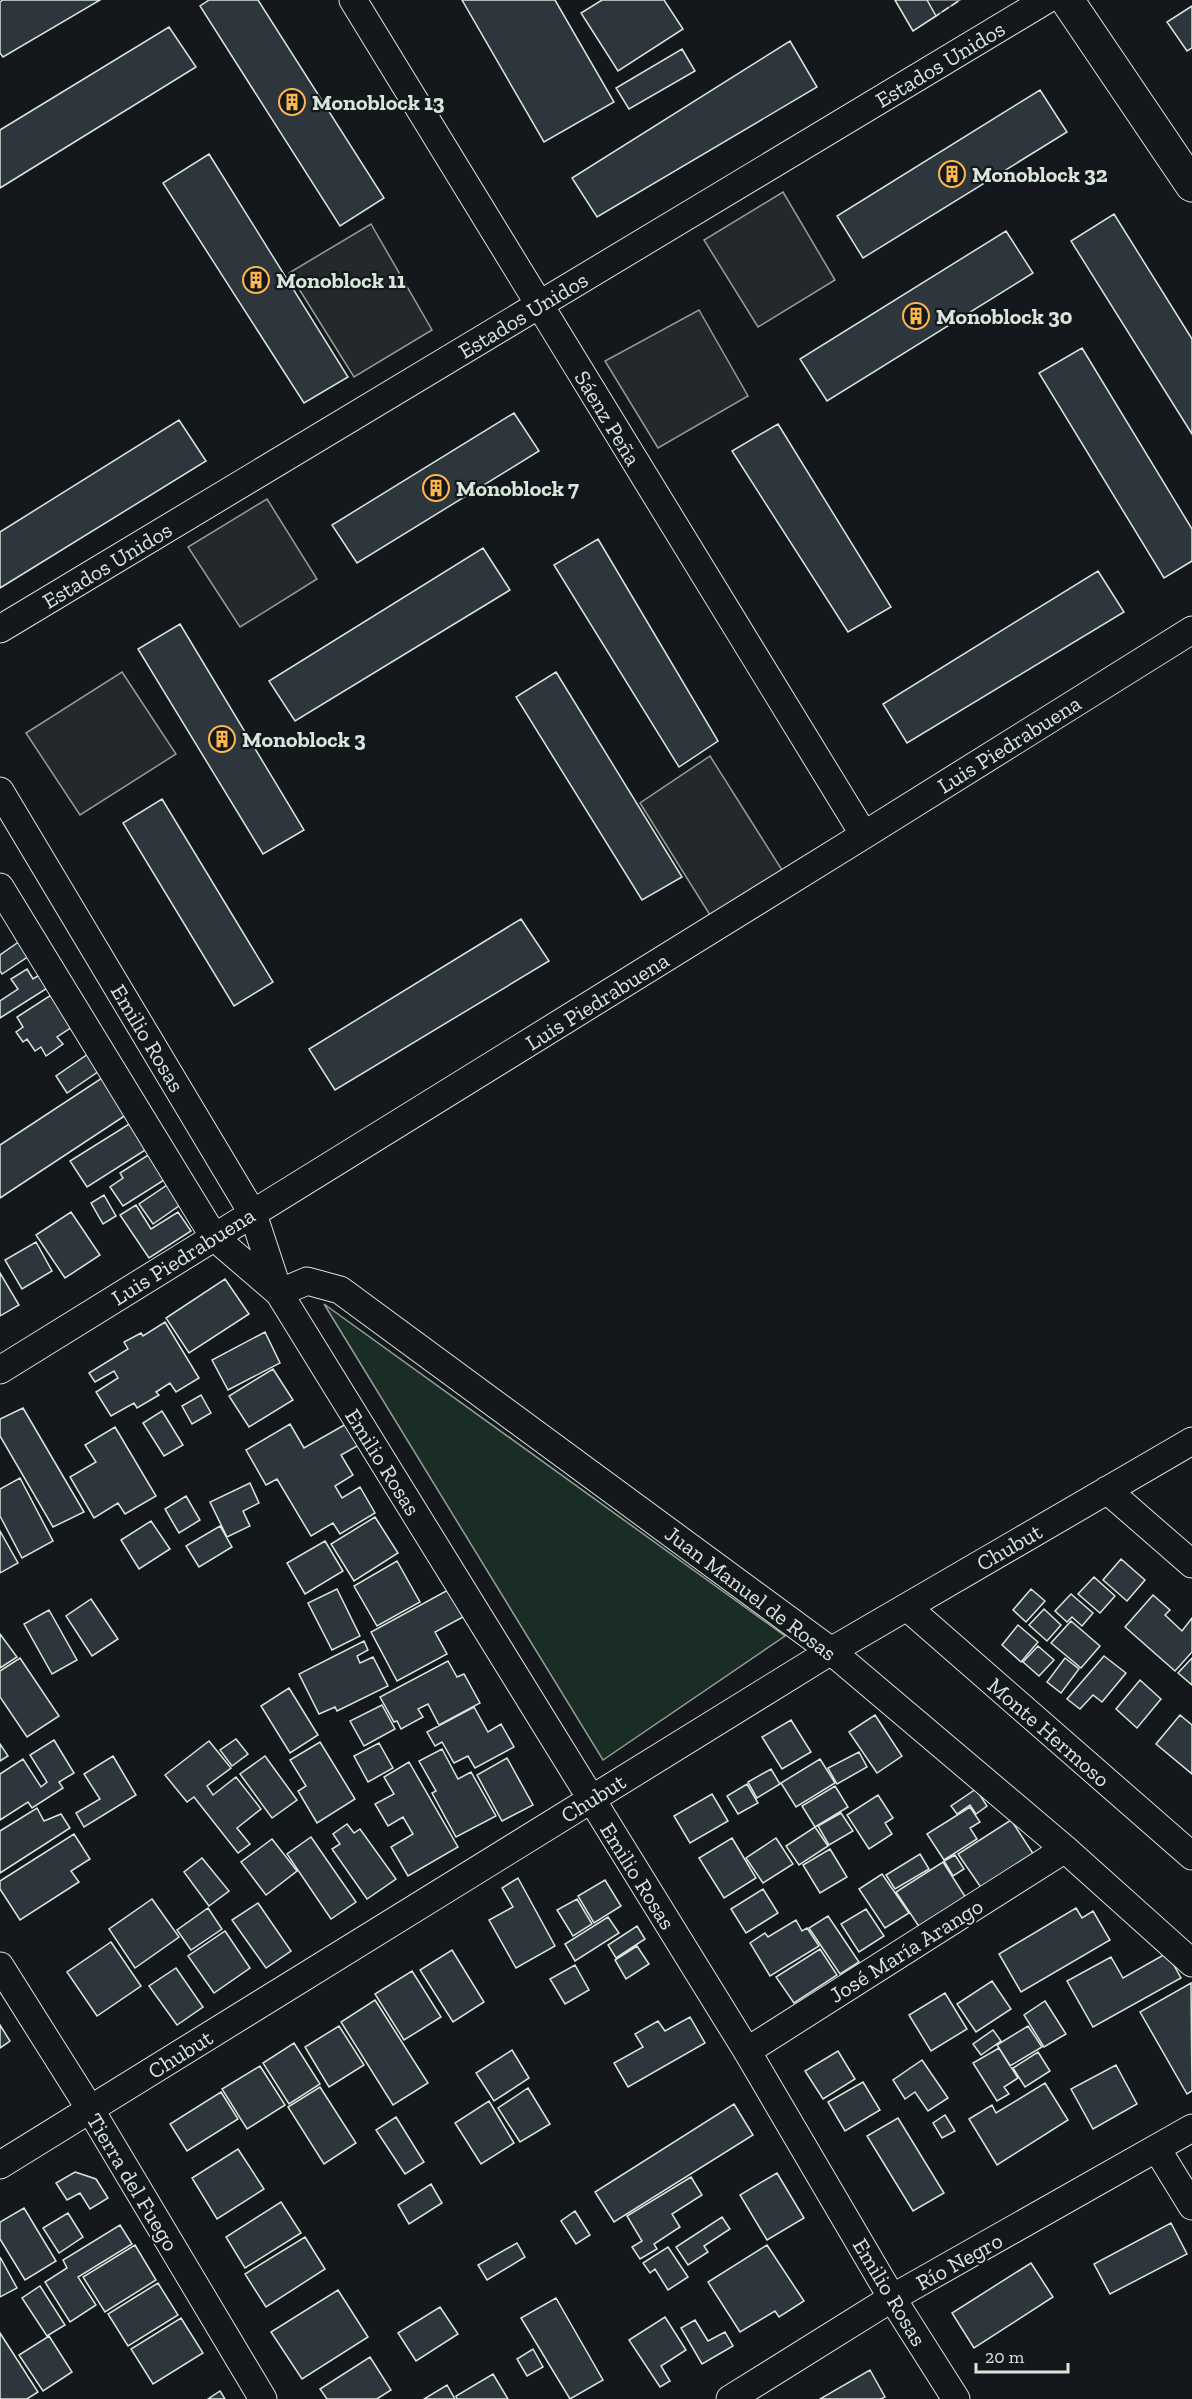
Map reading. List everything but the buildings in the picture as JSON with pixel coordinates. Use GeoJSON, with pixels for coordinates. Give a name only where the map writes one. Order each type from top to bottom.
{"type":"FeatureCollection","features":[{"type":"Feature","properties":{"kind":"main road"},"geometry":{"type":"LineString","coordinates":[[1067,0],[1192,185]]}},
{"type":"Feature","properties":{"kind":"street","name":"Sáenz Peña"},"geometry":{"type":"LineString","coordinates":[[352,0],[864,835]]}},
{"type":"Feature","properties":{"kind":"street","name":"Estados Unidos"},"geometry":{"type":"LineString","coordinates":[[0,629],[1046,0]]}},
{"type":"Feature","properties":{"kind":"street","name":"Luis Piedrabuena"},"geometry":{"type":"LineString","coordinates":[[0,1370],[1192,630]]}},
{"type":"Feature","properties":{"kind":"street","name":"Emilio Rosas"},"geometry":{"type":"LineString","coordinates":[[0,791],[253,1214],[279,1293],[747,2051],[892,2298],[957,2399]]}},
{"type":"Feature","properties":{"kind":"street","name":"Emilio Rosas"},"geometry":{"type":"LineString","coordinates":[[0,887],[214,1237],[279,1293]]}},
{"type":"Feature","properties":{"kind":"street","name":"Juan Manuel de Rosas"},"geometry":{"type":"LineString","coordinates":[[279,1293],[307,1281],[340,1290],[831,1651],[1065,1849],[1192,1963]]}},
{"type":"Feature","properties":{"kind":"street","name":"Chubut"},"geometry":{"type":"LineString","coordinates":[[0,2165],[831,1651],[1192,1441]]}},
{"type":"Feature","properties":{"kind":"street"},"geometry":{"type":"LineString","coordinates":[[1107,1490],[1192,1564]]}},
{"type":"Feature","properties":{"kind":"street","name":"Monte Hermoso"},"geometry":{"type":"LineString","coordinates":[[907,1607],[1192,1856]]}},
{"type":"Feature","properties":{"kind":"street","name":"José María Arango"},"geometry":{"type":"LineString","coordinates":[[747,2051],[1065,1849]]}},
{"type":"Feature","properties":{"kind":"street","name":"Tierra del Fuego"},"geometry":{"type":"LineString","coordinates":[[0,1966],[90,2109],[263,2399]]}},
{"type":"Feature","properties":{"kind":"street","name":"Río Negro"},"geometry":{"type":"LineString","coordinates":[[730,2399],[892,2298],[1192,2128]]}},
{"type":"Feature","properties":{"kind":"street"},"geometry":{"type":"LineString","coordinates":[[1157,2149],[1192,2206]]}},
{"type":"Feature","properties":{"kind":"green space"},"geometry":{"type":"Polygon","coordinates":[[[324,1304],[785,1636],[603,1760],[324,1304]]]}},
{"type":"Feature","properties":{"kind":"shaded area"},"geometry":{"type":"Polygon","coordinates":[[[895,0],[960,0],[913,31],[895,0]]]}},
{"type":"Feature","properties":{"kind":"shaded area"},"geometry":{"type":"Polygon","coordinates":[[[783,192],[835,280],[758,327],[704,240],[783,192]]]}},
{"type":"Feature","properties":{"kind":"shaded area"},"geometry":{"type":"Polygon","coordinates":[[[371,224],[432,330],[354,377],[289,273],[371,224]]]}},
{"type":"Feature","properties":{"kind":"shaded area"},"geometry":{"type":"Polygon","coordinates":[[[699,310],[748,396],[658,448],[605,361],[699,310]]]}},
{"type":"Feature","properties":{"kind":"shaded area"},"geometry":{"type":"Polygon","coordinates":[[[267,499],[317,579],[240,627],[188,547],[267,499]]]}},
{"type":"Feature","properties":{"kind":"shaded area"},"geometry":{"type":"Polygon","coordinates":[[[122,672],[176,754],[80,815],[26,733],[122,672]]]}},
{"type":"Feature","properties":{"kind":"shaded area"},"geometry":{"type":"Polygon","coordinates":[[[710,756],[782,870],[710,915],[640,803],[710,756]]]}},
{"type":"Feature","properties":{"kind":"fence"},"geometry":{"type":"LineString","coordinates":[[933,18],[960,0]]}},
{"type":"Feature","properties":{"kind":"place","name":"Monoblock 13"},"geometry":{"type":"Point","coordinates":[292,102]}},
{"type":"Feature","properties":{"kind":"place","name":"Monoblock 32"},"geometry":{"type":"Point","coordinates":[952,174]}},
{"type":"Feature","properties":{"kind":"place","name":"Monoblock 11"},"geometry":{"type":"Point","coordinates":[256,280]}},
{"type":"Feature","properties":{"kind":"place","name":"Monoblock 30"},"geometry":{"type":"Point","coordinates":[916,316]}},
{"type":"Feature","properties":{"kind":"place","name":"Monoblock 7"},"geometry":{"type":"Point","coordinates":[436,488]}},
{"type":"Feature","properties":{"kind":"place","name":"Monoblock 3"},"geometry":{"type":"Point","coordinates":[222,739]}}]}
